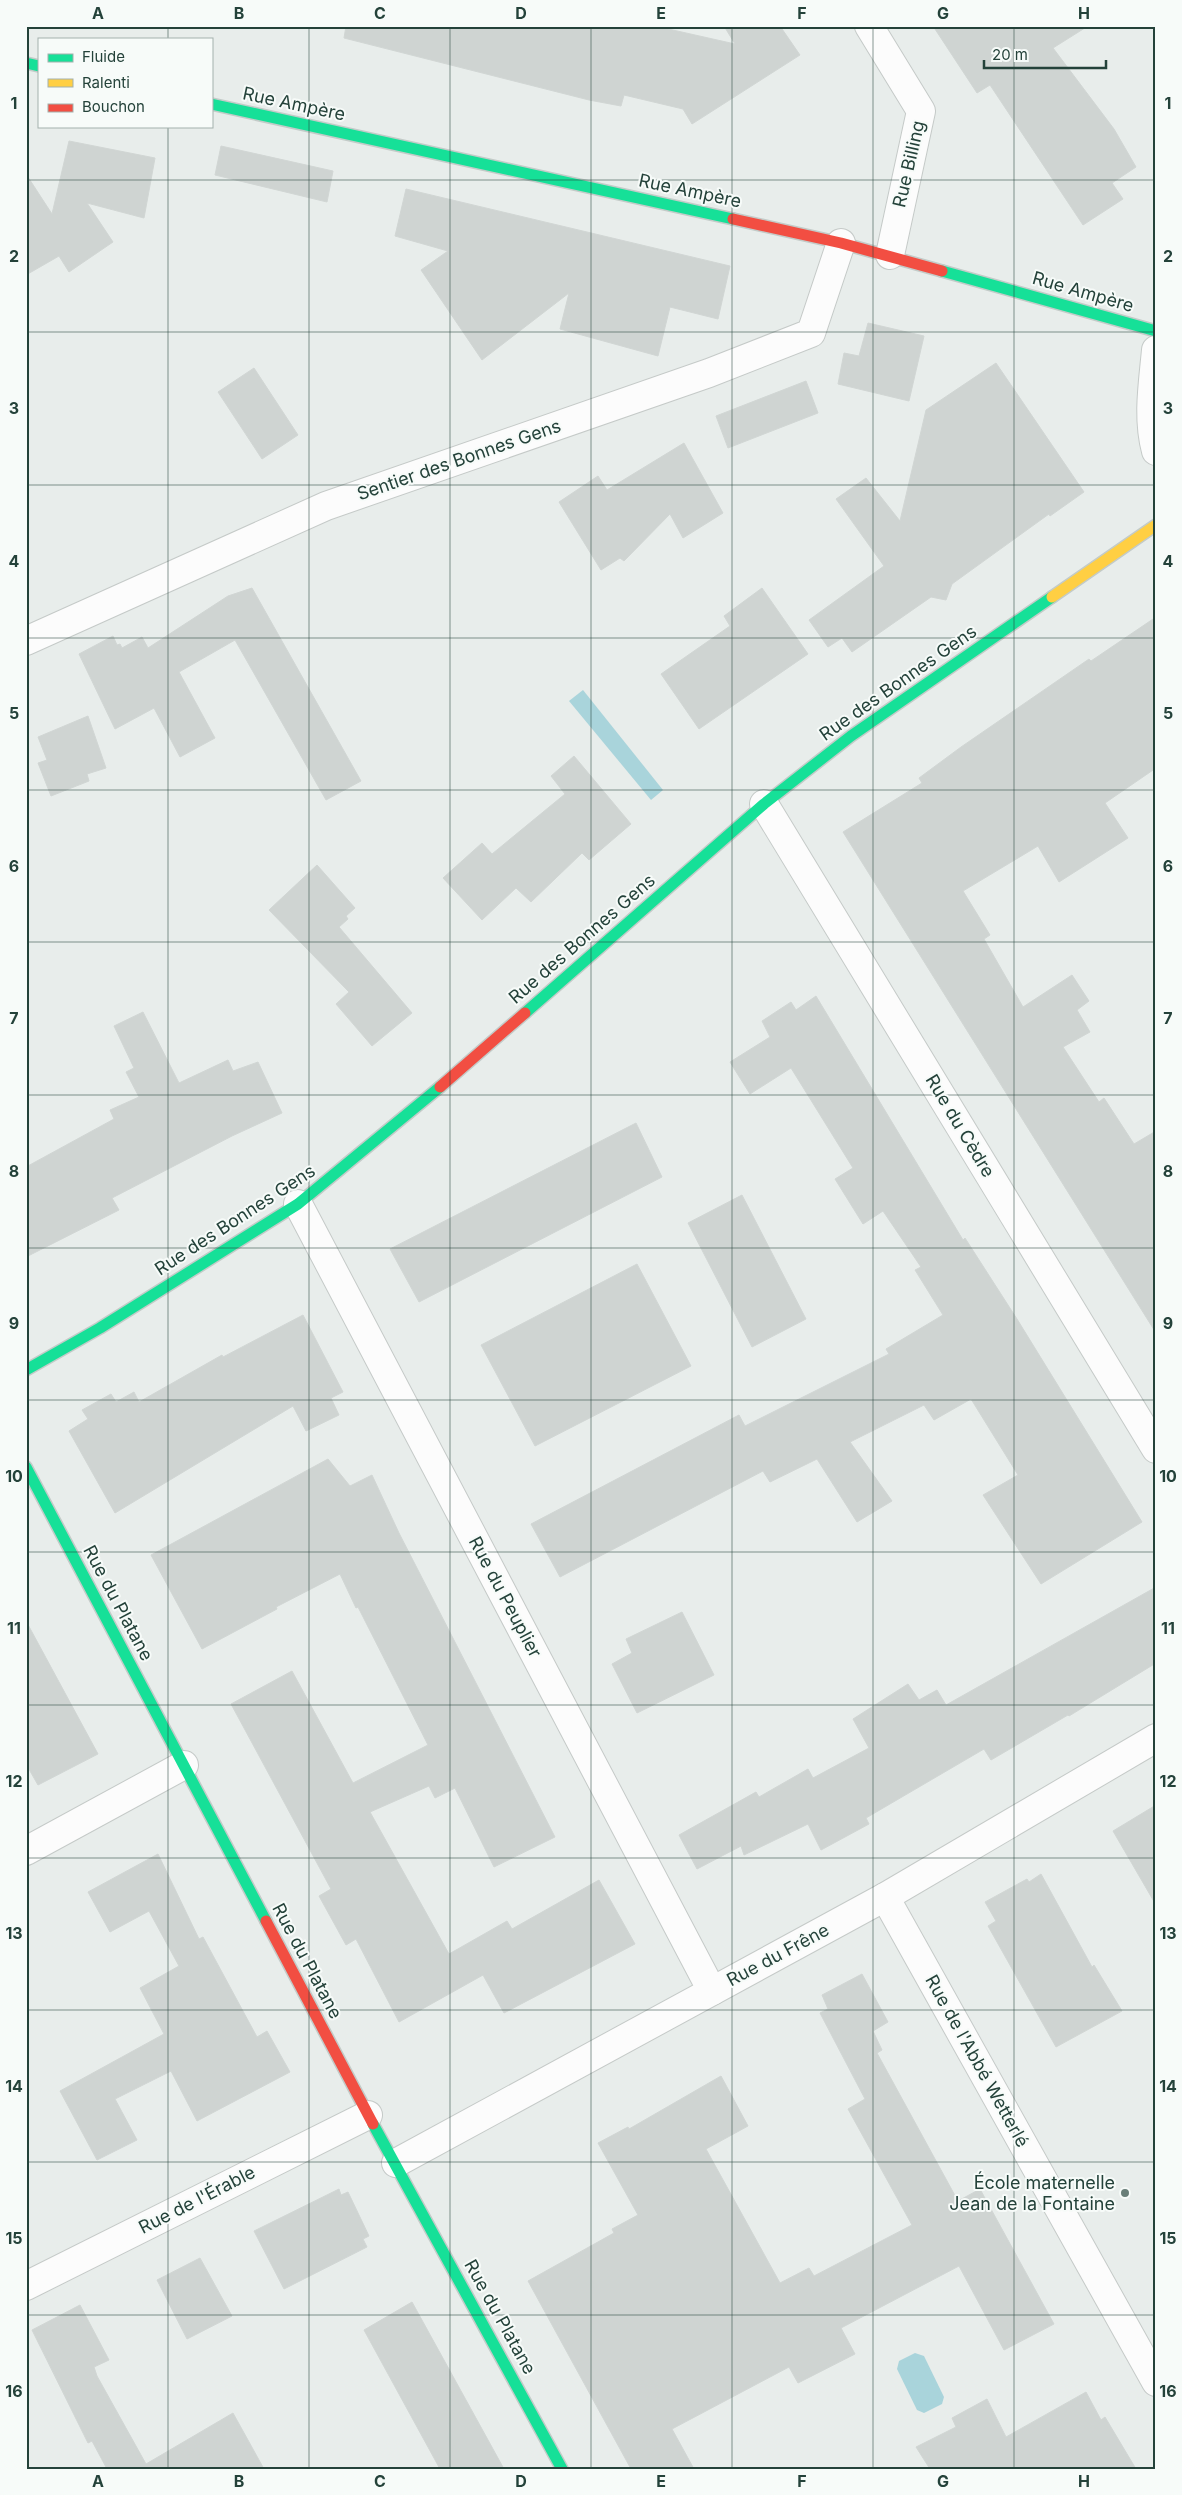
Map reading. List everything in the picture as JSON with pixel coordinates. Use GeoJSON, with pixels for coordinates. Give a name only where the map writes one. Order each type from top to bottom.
{"type":"FeatureCollection","features":[{"type":"Feature","properties":{"kind":"street","name":"Rue Billing"},"geometry":{"type":"LineString","coordinates":[[869,26],[921,111],[890,255]]}},
{"type":"Feature","properties":{"kind":"street","name":"Rue Ampère"},"geometry":{"type":"LineString","coordinates":[[212,104],[841,243],[890,255],[1156,331]]}},
{"type":"Feature","properties":{"kind":"street","name":"Sentier des Bonnes Gens"},"geometry":{"type":"LineString","coordinates":[[26,641],[326,506],[709,373],[811,334],[841,243]]}},
{"type":"Feature","properties":{"kind":"street"},"geometry":{"type":"LineString","coordinates":[[1156,350],[1151,424],[1156,451]]}},
{"type":"Feature","properties":{"kind":"street","name":"Rue des Bonnes Gens"},"geometry":{"type":"LineString","coordinates":[[26,1370],[100,1328],[298,1204],[394,1127],[764,804],[851,736],[1156,525]]}},
{"type":"Feature","properties":{"kind":"street","name":"Rue du Cèdre"},"geometry":{"type":"LineString","coordinates":[[764,804],[1156,1449]]}},
{"type":"Feature","properties":{"kind":"street","name":"Rue du Peuplier"},"geometry":{"type":"LineString","coordinates":[[298,1204],[712,1990]]}},
{"type":"Feature","properties":{"kind":"street","name":"Rue du Platane"},"geometry":{"type":"LineString","coordinates":[[26,1467],[368,2115],[562,2469]]}},
{"type":"Feature","properties":{"kind":"street","name":"Rue du Frêne"},"geometry":{"type":"LineString","coordinates":[[396,2163],[885,1897],[1156,1738]]}},
{"type":"Feature","properties":{"kind":"street"},"geometry":{"type":"LineString","coordinates":[[26,1851],[184,1765]]}},
{"type":"Feature","properties":{"kind":"street","name":"Rue de l'Abbé Wetterlé"},"geometry":{"type":"LineString","coordinates":[[885,1897],[1156,2382]]}},
{"type":"Feature","properties":{"kind":"street","name":"Rue de l'Érable"},"geometry":{"type":"LineString","coordinates":[[26,2286],[368,2115]]}},
{"type":"Feature","properties":{"kind":"water"},"geometry":{"type":"Polygon","coordinates":[[[583,690],[663,790],[651,800],[569,701],[583,690]]]}},
{"type":"Feature","properties":{"kind":"water"},"geometry":{"type":"Polygon","coordinates":[[[915,2353],[924,2356],[944,2397],[942,2404],[924,2413],[917,2410],[897,2369],[899,2361],[915,2353]]]}},
{"type":"Feature","properties":{"kind":"building"},"geometry":{"type":"Polygon","coordinates":[[[346,26],[655,26],[735,44],[724,26],[780,26],[800,55],[692,124],[683,109],[624,95],[621,106],[589,100],[344,38],[346,26]]]}},
{"type":"Feature","properties":{"kind":"building"},"geometry":{"type":"Polygon","coordinates":[[[933,26],[1088,26],[1053,48],[1114,129],[1136,167],[1112,183],[1123,199],[1083,225],[990,85],[977,93],[933,26]]]}},
{"type":"Feature","properties":{"kind":"building"},"geometry":{"type":"Polygon","coordinates":[[[69,141],[155,158],[144,218],[87,203],[113,242],[69,272],[59,256],[26,275],[26,174],[52,214],[69,141]]]}},
{"type":"Feature","properties":{"kind":"building"},"geometry":{"type":"Polygon","coordinates":[[[221,146],[333,171],[327,202],[215,175],[221,146]]]}},
{"type":"Feature","properties":{"kind":"building"},"geometry":{"type":"Polygon","coordinates":[[[406,189],[730,266],[718,319],[670,307],[658,356],[560,329],[569,293],[482,360],[421,270],[448,251],[395,236],[406,189]]]}},
{"type":"Feature","properties":{"kind":"building"},"geometry":{"type":"Polygon","coordinates":[[[868,323],[924,336],[909,401],[838,384],[844,353],[859,356],[868,323]]]}},
{"type":"Feature","properties":{"kind":"building"},"geometry":{"type":"Polygon","coordinates":[[[996,363],[1084,492],[1050,516],[1049,514],[952,584],[946,600],[931,597],[852,652],[842,638],[828,647],[809,620],[884,566],[836,499],[866,478],[900,521],[926,410],[996,363]]]}},
{"type":"Feature","properties":{"kind":"building"},"geometry":{"type":"Polygon","coordinates":[[[254,368],[298,435],[262,459],[218,392],[254,368]]]}},
{"type":"Feature","properties":{"kind":"building"},"geometry":{"type":"Polygon","coordinates":[[[806,381],[818,413],[728,448],[716,416],[806,381]]]}},
{"type":"Feature","properties":{"kind":"building"},"geometry":{"type":"Polygon","coordinates":[[[684,443],[723,513],[683,538],[670,514],[624,561],[620,558],[601,570],[559,502],[598,476],[607,490],[684,443]]]}},
{"type":"Feature","properties":{"kind":"building"},"geometry":{"type":"Polygon","coordinates":[[[252,588],[361,781],[326,800],[235,640],[179,672],[215,738],[180,757],[154,708],[115,729],[79,654],[113,636],[117,645],[120,644],[122,648],[142,637],[148,648],[228,596],[252,588]]]}},
{"type":"Feature","properties":{"kind":"building"},"geometry":{"type":"Polygon","coordinates":[[[762,588],[808,654],[699,729],[661,674],[730,626],[724,616],[762,588]]]}},
{"type":"Feature","properties":{"kind":"building"},"geometry":{"type":"Polygon","coordinates":[[[1156,617],[1156,768],[1105,803],[1128,838],[1059,882],[1038,846],[963,891],[990,935],[984,939],[1023,1007],[1072,975],[1089,1001],[1077,1010],[1090,1032],[1063,1047],[1099,1102],[1104,1098],[1134,1144],[1156,1131],[1156,1333],[843,832],[922,783],[919,778],[961,747],[1089,659],[1091,661],[1156,617]]]}},
{"type":"Feature","properties":{"kind":"building"},"geometry":{"type":"Polygon","coordinates":[[[88,716],[106,768],[87,774],[89,781],[51,796],[38,763],[47,760],[38,737],[88,716]]]}},
{"type":"Feature","properties":{"kind":"building"},"geometry":{"type":"Polygon","coordinates":[[[574,756],[631,824],[589,860],[582,853],[531,902],[516,888],[482,920],[443,878],[482,843],[492,854],[565,794],[551,776],[574,756]]]}},
{"type":"Feature","properties":{"kind":"building"},"geometry":{"type":"Polygon","coordinates":[[[317,865],[355,908],[346,916],[348,919],[339,927],[412,1013],[372,1046],[336,1004],[349,992],[269,910],[317,865]]]}},
{"type":"Feature","properties":{"kind":"building"},"geometry":{"type":"Polygon","coordinates":[[[816,996],[963,1240],[965,1238],[1017,1319],[1142,1522],[1041,1584],[983,1495],[1018,1475],[971,1399],[934,1420],[924,1405],[850,1442],[892,1501],[857,1522],[817,1459],[770,1482],[763,1471],[560,1577],[531,1524],[739,1415],[745,1426],[889,1354],[886,1349],[943,1315],[915,1270],[921,1267],[883,1211],[863,1224],[835,1179],[853,1168],[791,1068],[750,1094],[730,1062],[770,1037],[762,1021],[791,1002],[796,1010],[816,996]]]}},
{"type":"Feature","properties":{"kind":"building"},"geometry":{"type":"Polygon","coordinates":[[[143,1012],[179,1083],[228,1060],[233,1071],[258,1062],[282,1113],[232,1136],[112,1198],[119,1210],[26,1257],[26,1167],[114,1119],[110,1110],[139,1097],[126,1072],[134,1068],[114,1026],[143,1012]]]}},
{"type":"Feature","properties":{"kind":"building"},"geometry":{"type":"Polygon","coordinates":[[[636,1123],[662,1177],[419,1302],[390,1249],[636,1123]]]}},
{"type":"Feature","properties":{"kind":"building"},"geometry":{"type":"Polygon","coordinates":[[[742,1195],[806,1319],[752,1347],[688,1223],[742,1195]]]}},
{"type":"Feature","properties":{"kind":"building"},"geometry":{"type":"Polygon","coordinates":[[[637,1264],[691,1366],[535,1446],[481,1345],[637,1264]]]}},
{"type":"Feature","properties":{"kind":"building"},"geometry":{"type":"Polygon","coordinates":[[[303,1315],[343,1392],[331,1398],[339,1415],[306,1431],[293,1406],[115,1513],[69,1431],[88,1419],[82,1410],[111,1394],[116,1402],[134,1392],[139,1402],[222,1355],[223,1357],[303,1315]]]}},
{"type":"Feature","properties":{"kind":"building"},"geometry":{"type":"Polygon","coordinates":[[[328,1459],[350,1486],[372,1475],[399,1533],[555,1837],[494,1867],[455,1788],[435,1798],[429,1786],[370,1812],[449,1954],[507,1921],[512,1929],[599,1880],[635,1944],[504,2013],[483,1975],[399,2022],[356,1939],[346,1945],[319,1896],[331,1889],[231,1704],[292,1671],[353,1783],[428,1745],[340,1574],[276,1607],[277,1609],[202,1649],[151,1555],[328,1459]]]}},
{"type":"Feature","properties":{"kind":"building"},"geometry":{"type":"Polygon","coordinates":[[[1156,1587],[1156,1663],[1069,1716],[991,1760],[984,1749],[866,1818],[869,1824],[821,1850],[808,1824],[744,1855],[741,1846],[697,1869],[679,1835],[756,1792],[759,1797],[808,1769],[813,1778],[869,1748],[853,1719],[908,1684],[919,1700],[937,1690],[946,1705],[1156,1587]]]}},
{"type":"Feature","properties":{"kind":"building"},"geometry":{"type":"Polygon","coordinates":[[[682,1612],[714,1675],[637,1713],[612,1664],[632,1653],[626,1639],[682,1612]]]}},
{"type":"Feature","properties":{"kind":"building"},"geometry":{"type":"Polygon","coordinates":[[[26,1621],[98,1754],[38,1785],[26,1764],[26,1621]]]}},
{"type":"Feature","properties":{"kind":"building"},"geometry":{"type":"Polygon","coordinates":[[[1156,1805],[1156,1905],[1113,1831],[1156,1805]]]}},
{"type":"Feature","properties":{"kind":"building"},"geometry":{"type":"Polygon","coordinates":[[[158,1854],[199,1939],[203,1937],[257,2037],[267,2031],[290,2072],[197,2121],[171,2071],[115,2099],[137,2140],[97,2160],[60,2091],[164,2034],[140,1988],[179,1966],[149,1911],[110,1932],[88,1892],[158,1854]]]}},
{"type":"Feature","properties":{"kind":"building"},"geometry":{"type":"Polygon","coordinates":[[[1041,1874],[1092,1967],[1094,1965],[1122,2011],[1056,2047],[988,1926],[996,1921],[985,1902],[1027,1879],[1029,1882],[1041,1874]]]}},
{"type":"Feature","properties":{"kind":"building"},"geometry":{"type":"Polygon","coordinates":[[[862,1974],[888,2022],[873,2031],[882,2050],[877,2053],[958,2201],[980,2189],[1054,2324],[1004,2350],[959,2266],[841,2328],[855,2354],[798,2383],[789,2367],[672,2429],[694,2469],[631,2469],[528,2281],[614,2233],[612,2229],[638,2215],[598,2143],[628,2127],[629,2129],[721,2076],[748,2126],[706,2149],[780,2283],[809,2268],[814,2276],[912,2225],[848,2109],[865,2099],[820,2013],[828,2009],[822,1995],[862,1974]]]}},
{"type":"Feature","properties":{"kind":"building"},"geometry":{"type":"Polygon","coordinates":[[[339,2189],[341,2195],[348,2192],[369,2236],[363,2239],[367,2247],[284,2289],[254,2231],[339,2189]]]}},
{"type":"Feature","properties":{"kind":"building"},"geometry":{"type":"Polygon","coordinates":[[[200,2258],[232,2316],[187,2339],[157,2280],[200,2258]]]}},
{"type":"Feature","properties":{"kind":"building"},"geometry":{"type":"Polygon","coordinates":[[[412,2302],[504,2469],[440,2469],[364,2330],[412,2302]]]}},
{"type":"Feature","properties":{"kind":"building"},"geometry":{"type":"Polygon","coordinates":[[[80,2305],[109,2360],[94,2367],[97,2376],[146,2464],[233,2413],[264,2469],[107,2469],[92,2441],[88,2443],[32,2330],[80,2305]]]}},
{"type":"Feature","properties":{"kind":"building"},"geometry":{"type":"Polygon","coordinates":[[[1086,2392],[1101,2420],[1105,2417],[1136,2469],[930,2469],[916,2447],[956,2427],[952,2418],[987,2399],[1006,2437],[1086,2392]]]}},
{"type":"Feature","properties":{"kind":"traffic: fast"},"geometry":{"type":"LineString","coordinates":[[26,63],[38,66]]}},
{"type":"Feature","properties":{"kind":"traffic: fast"},"geometry":{"type":"LineString","coordinates":[[212,104],[733,219]]}},
{"type":"Feature","properties":{"kind":"traffic: fast"},"geometry":{"type":"LineString","coordinates":[[942,271],[1156,331]]}},
{"type":"Feature","properties":{"kind":"traffic: fast"},"geometry":{"type":"LineString","coordinates":[[525,1013],[764,804],[851,736],[1052,597]]}},
{"type":"Feature","properties":{"kind":"traffic: fast"},"geometry":{"type":"LineString","coordinates":[[26,1370],[100,1328],[298,1204],[440,1087]]}},
{"type":"Feature","properties":{"kind":"traffic: fast"},"geometry":{"type":"LineString","coordinates":[[26,1467],[266,1921]]}},
{"type":"Feature","properties":{"kind":"traffic: fast"},"geometry":{"type":"LineString","coordinates":[[373,2124],[562,2469]]}},
{"type":"Feature","properties":{"kind":"traffic: slow"},"geometry":{"type":"LineString","coordinates":[[1052,597],[1156,525]]}},
{"type":"Feature","properties":{"kind":"traffic: jam"},"geometry":{"type":"LineString","coordinates":[[733,219],[841,243],[942,271]]}},
{"type":"Feature","properties":{"kind":"traffic: jam"},"geometry":{"type":"LineString","coordinates":[[440,1087],[525,1013]]}},
{"type":"Feature","properties":{"kind":"traffic: jam"},"geometry":{"type":"LineString","coordinates":[[266,1921],[373,2124]]}},
{"type":"Feature","properties":{"kind":"place","name":"École maternelle Jean de la Fontaine"},"geometry":{"type":"Point","coordinates":[1125,2193]}}]}
